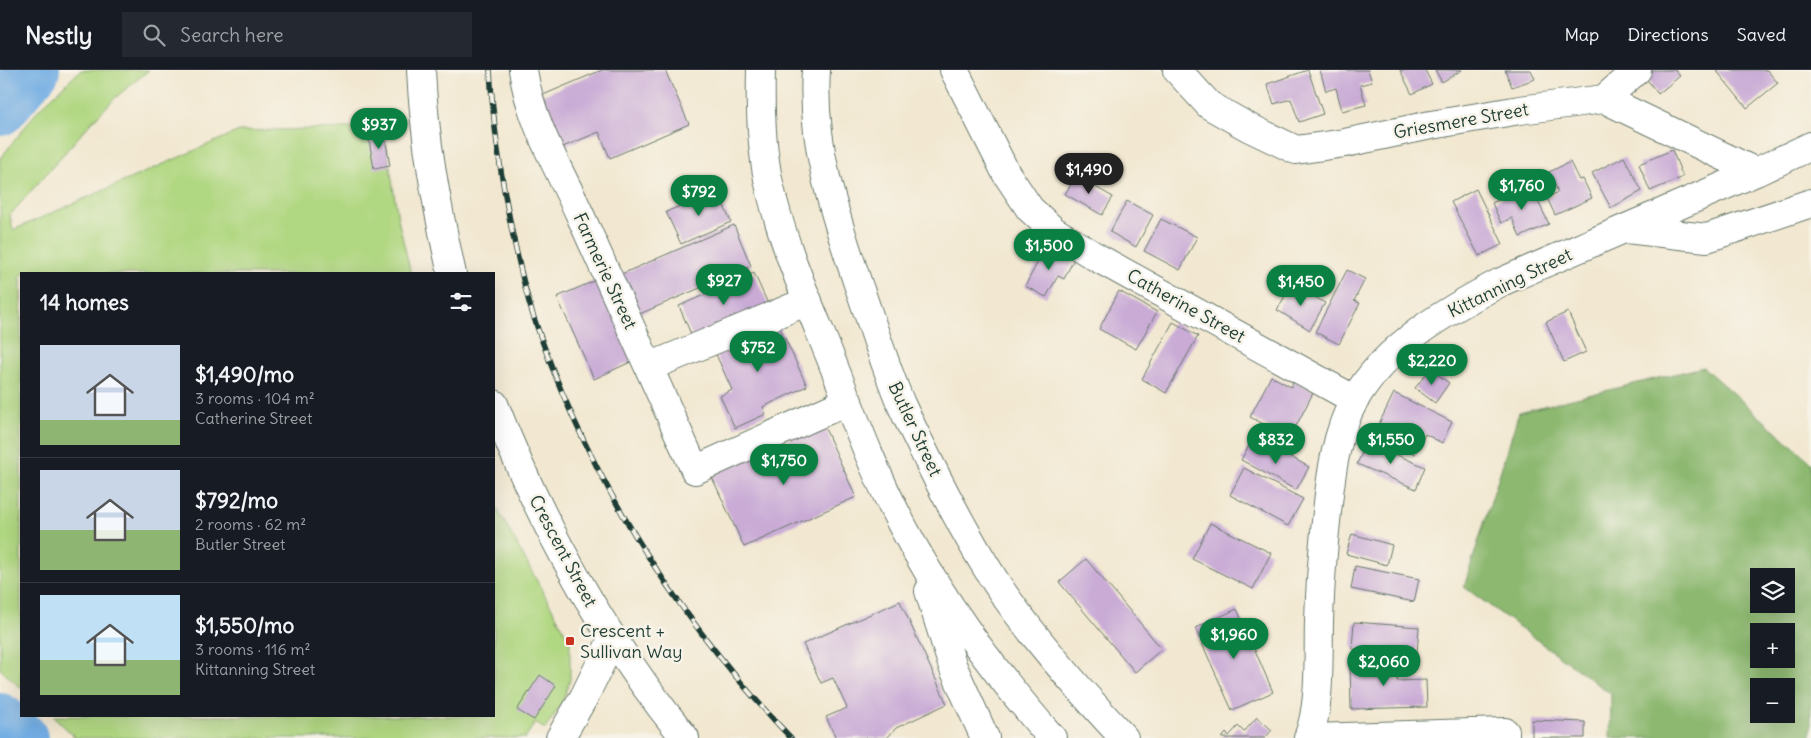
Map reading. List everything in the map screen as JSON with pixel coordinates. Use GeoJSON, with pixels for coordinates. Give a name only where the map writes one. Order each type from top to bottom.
{"type":"FeatureCollection","features":[{"type":"Feature","properties":{"kind":"main road"},"geometry":{"type":"LineString","coordinates":[[421,70],[426,133],[452,272]]}},
{"type":"Feature","properties":{"kind":"main road","name":"Farmerie Street"},"geometry":{"type":"LineString","coordinates":[[523,70],[526,90],[540,134],[580,215],[695,470],[848,402]]}},
{"type":"Feature","properties":{"kind":"main road"},"geometry":{"type":"LineString","coordinates":[[762,70],[762,125],[768,177],[776,210],[792,262],[873,464],[901,524],[944,598],[1007,685],[1052,738]]}},
{"type":"Feature","properties":{"kind":"main road","name":"Butler Street"},"geometry":{"type":"LineString","coordinates":[[816,70],[818,136],[826,185],[837,224],[881,352],[902,405],[949,503],[1004,595],[1067,676],[1124,738]]}},
{"type":"Feature","properties":{"kind":"main road","name":"Catherine Street"},"geometry":{"type":"LineString","coordinates":[[954,70],[1006,173],[1022,199],[1040,220],[1071,242],[1354,400]]}},
{"type":"Feature","properties":{"kind":"main road","name":"Griesmere Street"},"geometry":{"type":"LineString","coordinates":[[1177,70],[1209,105],[1248,127],[1296,150],[1345,143],[1440,123],[1604,99]]}},
{"type":"Feature","properties":{"kind":"main road"},"geometry":{"type":"LineString","coordinates":[[1637,70],[1604,99],[1756,172]]}},
{"type":"Feature","properties":{"kind":"main road","name":"Kittanning Street"},"geometry":{"type":"LineString","coordinates":[[1310,738],[1315,708],[1321,576],[1330,490],[1340,436],[1354,400],[1376,372],[1400,348],[1451,310],[1501,282],[1756,172],[1811,146]]}},
{"type":"Feature","properties":{"kind":"main road"},"geometry":{"type":"LineString","coordinates":[[1625,229],[1706,238],[1811,203]]}},
{"type":"Feature","properties":{"kind":"main road"},"geometry":{"type":"LineString","coordinates":[[649,367],[808,300]]}},
{"type":"Feature","properties":{"kind":"main road","name":"Crescent Street"},"geometry":{"type":"LineString","coordinates":[[495,407],[510,445],[553,536],[587,598],[612,640],[685,738]]}},
{"type":"Feature","properties":{"kind":"main road"},"geometry":{"type":"LineString","coordinates":[[919,556],[953,667],[985,738]]}},
{"type":"Feature","properties":{"kind":"main road"},"geometry":{"type":"LineString","coordinates":[[560,738],[584,697],[612,640]]}},
{"type":"Feature","properties":{"kind":"main road"},"geometry":{"type":"LineString","coordinates":[[1310,738],[1505,735]]}},
{"type":"Feature","properties":{"kind":"green space"},"geometry":{"type":"Polygon","coordinates":[[[81,70],[149,70],[116,97],[90,124],[10,215],[13,230],[239,131],[384,127],[398,219],[411,272],[20,272],[20,687],[0,669],[0,159],[39,109],[81,70]]]}},
{"type":"Feature","properties":{"kind":"green space"},"geometry":{"type":"Polygon","coordinates":[[[1703,367],[1811,462],[1811,738],[1610,738],[1611,694],[1464,587],[1519,412],[1703,367]]]}},
{"type":"Feature","properties":{"kind":"green space"},"geometry":{"type":"Polygon","coordinates":[[[495,505],[570,641],[570,680],[562,703],[545,729],[535,723],[525,738],[76,738],[54,717],[495,717],[495,505]]]}},
{"type":"Feature","properties":{"kind":"building"},"geometry":{"type":"Polygon","coordinates":[[[602,70],[665,70],[689,124],[610,158],[599,132],[558,149],[536,98],[602,70]]]}},
{"type":"Feature","properties":{"kind":"building"},"geometry":{"type":"Polygon","coordinates":[[[1308,70],[1323,114],[1299,122],[1291,99],[1274,104],[1267,84],[1308,70]]]}},
{"type":"Feature","properties":{"kind":"building"},"geometry":{"type":"Polygon","coordinates":[[[1320,70],[1368,70],[1372,82],[1360,85],[1366,105],[1342,111],[1336,88],[1326,91],[1320,70]]]}},
{"type":"Feature","properties":{"kind":"building"},"geometry":{"type":"Polygon","coordinates":[[[1400,70],[1425,70],[1432,84],[1412,94],[1400,70]]]}},
{"type":"Feature","properties":{"kind":"building"},"geometry":{"type":"Polygon","coordinates":[[[1435,70],[1462,70],[1442,82],[1435,70]]]}},
{"type":"Feature","properties":{"kind":"building"},"geometry":{"type":"Polygon","coordinates":[[[1505,70],[1531,70],[1535,79],[1512,87],[1505,70]]]}},
{"type":"Feature","properties":{"kind":"building"},"geometry":{"type":"Polygon","coordinates":[[[1646,70],[1675,70],[1680,76],[1658,94],[1642,73],[1646,70]]]}},
{"type":"Feature","properties":{"kind":"building"},"geometry":{"type":"Polygon","coordinates":[[[1716,70],[1767,70],[1778,83],[1747,108],[1716,70]]]}},
{"type":"Feature","properties":{"kind":"building"},"geometry":{"type":"Polygon","coordinates":[[[384,131],[390,166],[374,169],[368,134],[384,131]]]}},
{"type":"Feature","properties":{"kind":"building"},"geometry":{"type":"Polygon","coordinates":[[[1672,150],[1683,177],[1650,191],[1639,164],[1672,150]]]}},
{"type":"Feature","properties":{"kind":"building"},"geometry":{"type":"Polygon","coordinates":[[[1624,157],[1642,191],[1611,208],[1592,173],[1624,157]]]}},
{"type":"Feature","properties":{"kind":"building"},"geometry":{"type":"Polygon","coordinates":[[[1570,162],[1579,180],[1583,179],[1592,198],[1555,215],[1547,198],[1558,192],[1549,172],[1570,162]]]}},
{"type":"Feature","properties":{"kind":"building"},"geometry":{"type":"Polygon","coordinates":[[[1076,176],[1113,197],[1102,215],[1065,194],[1076,176]]]}},
{"type":"Feature","properties":{"kind":"building"},"geometry":{"type":"Polygon","coordinates":[[[1530,185],[1549,224],[1520,237],[1512,218],[1501,223],[1492,203],[1530,185]]]}},
{"type":"Feature","properties":{"kind":"building"},"geometry":{"type":"Polygon","coordinates":[[[1476,189],[1503,244],[1479,256],[1451,202],[1476,189]]]}},
{"type":"Feature","properties":{"kind":"building"},"geometry":{"type":"Polygon","coordinates":[[[717,190],[731,222],[681,244],[666,212],[717,190]]]}},
{"type":"Feature","properties":{"kind":"building"},"geometry":{"type":"Polygon","coordinates":[[[1127,201],[1153,215],[1136,247],[1110,232],[1127,201]]]}},
{"type":"Feature","properties":{"kind":"building"},"geometry":{"type":"Polygon","coordinates":[[[1161,219],[1197,237],[1180,270],[1144,251],[1161,219]]]}},
{"type":"Feature","properties":{"kind":"building"},"geometry":{"type":"Polygon","coordinates":[[[734,225],[751,266],[635,316],[617,276],[734,225]]]}},
{"type":"Feature","properties":{"kind":"building"},"geometry":{"type":"Polygon","coordinates":[[[1047,245],[1074,259],[1064,279],[1058,276],[1046,297],[1025,286],[1047,245]]]}},
{"type":"Feature","properties":{"kind":"building"},"geometry":{"type":"Polygon","coordinates":[[[1347,270],[1365,279],[1354,301],[1360,303],[1339,344],[1315,332],[1347,270]]]}},
{"type":"Feature","properties":{"kind":"building"},"geometry":{"type":"Polygon","coordinates":[[[754,273],[769,306],[693,339],[679,306],[754,273]]]}},
{"type":"Feature","properties":{"kind":"building"},"geometry":{"type":"Polygon","coordinates":[[[601,278],[637,359],[594,379],[557,297],[601,278]]]}},
{"type":"Feature","properties":{"kind":"building"},"geometry":{"type":"Polygon","coordinates":[[[1292,284],[1325,303],[1310,330],[1277,310],[1292,284]]]}},
{"type":"Feature","properties":{"kind":"building"},"geometry":{"type":"Polygon","coordinates":[[[1119,291],[1157,312],[1136,349],[1099,329],[1119,291]]]}},
{"type":"Feature","properties":{"kind":"building"},"geometry":{"type":"Polygon","coordinates":[[[1568,312],[1586,352],[1564,362],[1546,322],[1568,312]]]}},
{"type":"Feature","properties":{"kind":"building"},"geometry":{"type":"Polygon","coordinates":[[[777,321],[807,386],[763,407],[766,414],[735,428],[720,396],[732,390],[714,350],[777,321]]]}},
{"type":"Feature","properties":{"kind":"building"},"geometry":{"type":"Polygon","coordinates":[[[1173,322],[1198,336],[1166,393],[1142,379],[1173,322]]]}},
{"type":"Feature","properties":{"kind":"building"},"geometry":{"type":"Polygon","coordinates":[[[1430,369],[1449,383],[1435,403],[1415,388],[1430,369]]]}},
{"type":"Feature","properties":{"kind":"building"},"geometry":{"type":"Polygon","coordinates":[[[1271,376],[1291,387],[1294,381],[1314,391],[1290,438],[1250,417],[1271,376]]]}},
{"type":"Feature","properties":{"kind":"building"},"geometry":{"type":"Polygon","coordinates":[[[1394,393],[1452,422],[1442,443],[1425,434],[1415,454],[1374,434],[1394,393]]]}},
{"type":"Feature","properties":{"kind":"building"},"geometry":{"type":"Polygon","coordinates":[[[823,424],[856,497],[744,547],[711,475],[823,424]]]}},
{"type":"Feature","properties":{"kind":"building"},"geometry":{"type":"Polygon","coordinates":[[[1367,442],[1425,467],[1416,489],[1357,464],[1367,442]]]}},
{"type":"Feature","properties":{"kind":"building"},"geometry":{"type":"Polygon","coordinates":[[[1250,444],[1265,452],[1269,445],[1309,467],[1296,490],[1241,460],[1250,444]]]}},
{"type":"Feature","properties":{"kind":"building"},"geometry":{"type":"Polygon","coordinates":[[[1244,468],[1303,499],[1288,526],[1230,495],[1244,468]]]}},
{"type":"Feature","properties":{"kind":"building"},"geometry":{"type":"Polygon","coordinates":[[[1210,523],[1271,553],[1253,589],[1192,559],[1210,523]]]}},
{"type":"Feature","properties":{"kind":"building"},"geometry":{"type":"Polygon","coordinates":[[[1352,534],[1392,545],[1387,565],[1346,554],[1352,534]]]}},
{"type":"Feature","properties":{"kind":"building"},"geometry":{"type":"Polygon","coordinates":[[[1086,559],[1162,649],[1135,672],[1059,582],[1086,559]]]}},
{"type":"Feature","properties":{"kind":"building"},"geometry":{"type":"Polygon","coordinates":[[[1355,566],[1419,579],[1414,602],[1351,589],[1355,566]]]}},
{"type":"Feature","properties":{"kind":"building"},"geometry":{"type":"Polygon","coordinates":[[[900,601],[947,704],[896,728],[887,738],[836,738],[826,717],[847,708],[833,678],[821,683],[803,644],[900,601]]]}},
{"type":"Feature","properties":{"kind":"building"},"geometry":{"type":"Polygon","coordinates":[[[1237,609],[1273,692],[1232,710],[1195,628],[1237,609]]]}},
{"type":"Feature","properties":{"kind":"building"},"geometry":{"type":"Polygon","coordinates":[[[1354,622],[1419,627],[1417,654],[1352,649],[1354,622]]]}},
{"type":"Feature","properties":{"kind":"building"},"geometry":{"type":"Polygon","coordinates":[[[1397,660],[1397,681],[1426,680],[1427,707],[1351,709],[1350,661],[1397,660]]]}},
{"type":"Feature","properties":{"kind":"building"},"geometry":{"type":"Polygon","coordinates":[[[540,675],[556,686],[534,720],[517,710],[540,675]]]}},
{"type":"Feature","properties":{"kind":"building"},"geometry":{"type":"Polygon","coordinates":[[[1257,717],[1272,730],[1265,738],[1222,738],[1226,733],[1229,736],[1238,726],[1244,732],[1257,717]]]}},
{"type":"Feature","properties":{"kind":"building"},"geometry":{"type":"Polygon","coordinates":[[[1532,720],[1585,722],[1585,738],[1532,738],[1532,720]]]}},
{"type":"Feature","properties":{"kind":"waterway"},"geometry":{"type":"LineString","coordinates":[[0,110],[34,70]]}},
{"type":"Feature","properties":{"kind":"waterway"},"geometry":{"type":"LineString","coordinates":[[0,719],[22,738]]}},
{"type":"Feature","properties":{"kind":"railway"},"geometry":{"type":"LineString","coordinates":[[490,70],[495,131],[501,171],[524,284],[533,315],[555,374],[579,431],[607,487],[638,541],[672,593],[749,692],[791,738]]}},
{"type":"Feature","properties":{"kind":"place","name":"Crescent + Sullivan Way"},"geometry":{"type":"Point","coordinates":[570,641]}}]}
